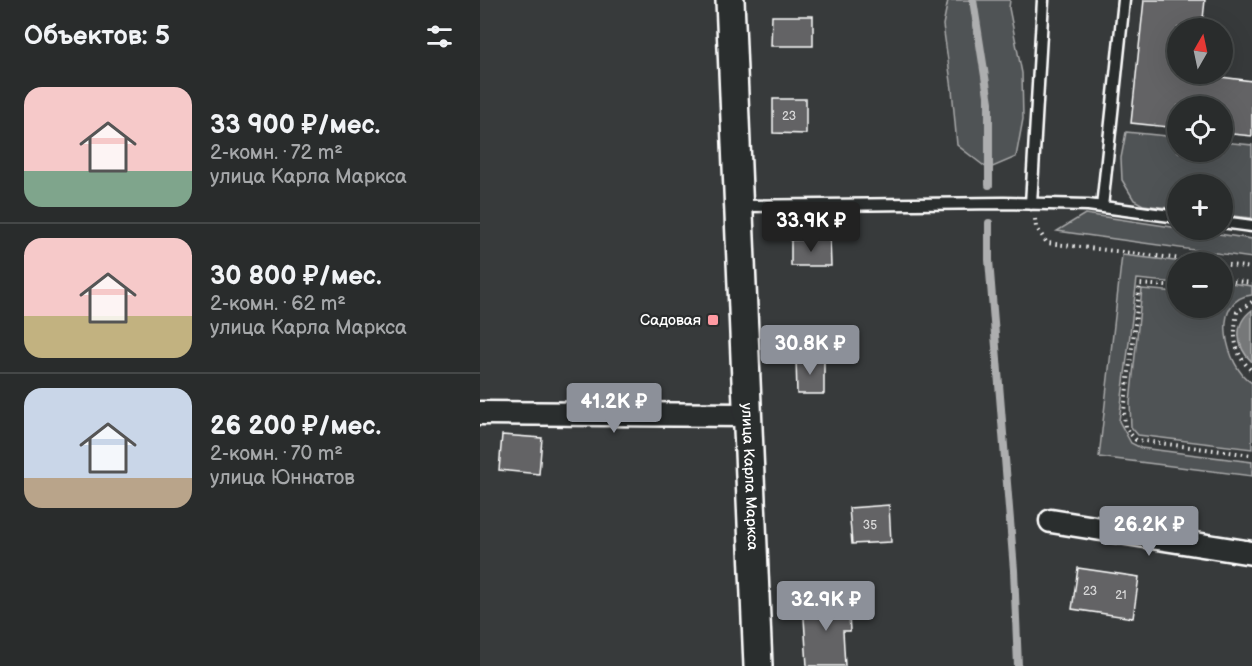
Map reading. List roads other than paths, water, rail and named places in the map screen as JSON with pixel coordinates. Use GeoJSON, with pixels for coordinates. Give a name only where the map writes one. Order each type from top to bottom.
{"type":"FeatureCollection","features":[{"type":"Feature","properties":{"kind":"street","name":"улица Карла Маркса"},"geometry":{"type":"LineString","coordinates":[[730,0],[758,666]]}},
{"type":"Feature","properties":{"kind":"street"},"geometry":{"type":"LineString","coordinates":[[480,413],[747,415]]}},
{"type":"Feature","properties":{"kind":"street"},"geometry":{"type":"LineString","coordinates":[[1052,521],[1252,553]]}},
{"type":"Feature","properties":{"kind":"lane"},"geometry":{"type":"LineString","coordinates":[[1031,204],[1042,0]]}},
{"type":"Feature","properties":{"kind":"lane"},"geometry":{"type":"LineString","coordinates":[[1102,207],[1124,0]]}},
{"type":"Feature","properties":{"kind":"lane"},"geometry":{"type":"LineString","coordinates":[[739,206],[1031,204],[1102,207],[1167,216]]}},
{"type":"Feature","properties":{"kind":"lane"},"geometry":{"type":"LineString","coordinates":[[1233,223],[1252,226]]}},
{"type":"Feature","properties":{"kind":"waterway"},"geometry":{"type":"LineString","coordinates":[[973,0],[989,102],[989,185]]}},
{"type":"Feature","properties":{"kind":"waterway"},"geometry":{"type":"LineString","coordinates":[[989,223],[989,260],[1014,570],[1018,666]]}},
{"type":"Feature","properties":{"kind":"place","name":"Садовая"},"geometry":{"type":"Point","coordinates":[713,320]}}]}
